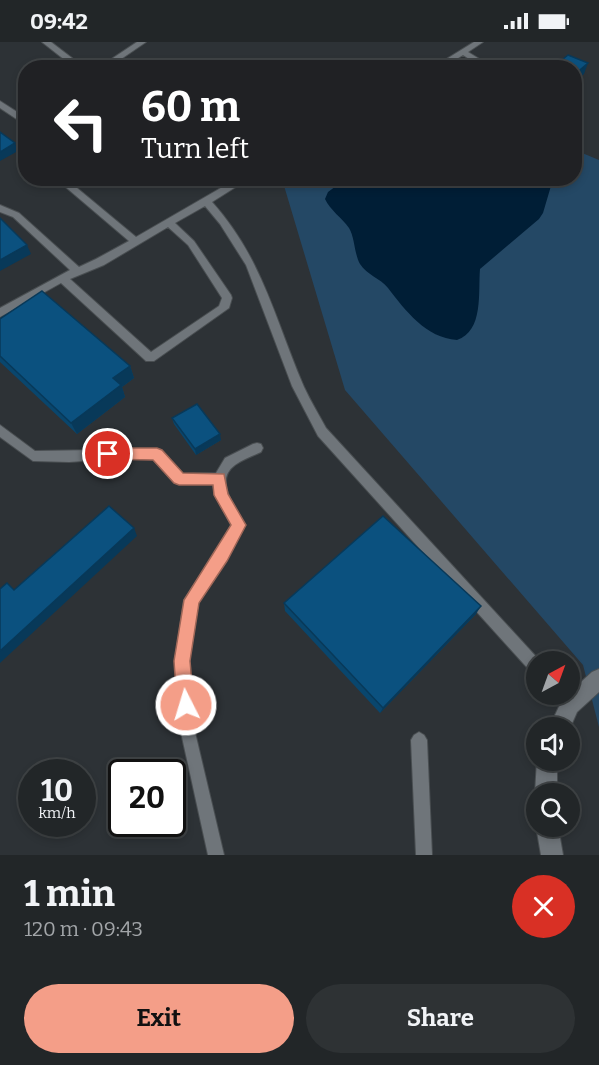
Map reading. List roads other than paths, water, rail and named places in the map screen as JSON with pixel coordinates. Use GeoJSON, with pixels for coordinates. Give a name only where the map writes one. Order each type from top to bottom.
{"type":"FeatureCollection","features":[{"type":"Feature","properties":{"kind":"street"},"geometry":{"type":"LineString","coordinates":[[580,691],[599,678]]}},
{"type":"Feature","properties":{"kind":"street"},"geometry":{"type":"LineString","coordinates":[[550,837],[552,855]]}},
{"type":"Feature","properties":{"kind":"lane"},"geometry":{"type":"LineString","coordinates":[[46,42],[70,60]]}},
{"type":"Feature","properties":{"kind":"lane"},"geometry":{"type":"LineString","coordinates":[[114,60],[142,42]]}},
{"type":"Feature","properties":{"kind":"lane"},"geometry":{"type":"LineString","coordinates":[[450,60],[479,42]]}},
{"type":"Feature","properties":{"kind":"lane"},"geometry":{"type":"LineString","coordinates":[[463,52],[476,60]]}},
{"type":"Feature","properties":{"kind":"lane"},"geometry":{"type":"LineString","coordinates":[[0,104],[18,115]]}},
{"type":"Feature","properties":{"kind":"lane"},"geometry":{"type":"LineString","coordinates":[[69,186],[135,241]]}},
{"type":"Feature","properties":{"kind":"lane"},"geometry":{"type":"LineString","coordinates":[[0,313],[62,278],[100,262],[206,201],[226,186]]}},
{"type":"Feature","properties":{"kind":"lane"},"geometry":{"type":"LineString","coordinates":[[206,201],[226,221],[251,261],[299,388],[322,432],[526,656]]}},
{"type":"Feature","properties":{"kind":"lane"},"geometry":{"type":"LineString","coordinates":[[0,208],[16,215],[77,271]]}},
{"type":"Feature","properties":{"kind":"lane"},"geometry":{"type":"LineString","coordinates":[[62,278],[150,358],[224,308],[226,298],[191,243],[168,222]]}},
{"type":"Feature","properties":{"kind":"lane"},"geometry":{"type":"LineString","coordinates":[[0,429],[33,456],[157,454],[179,479],[219,478]]}},
{"type":"Feature","properties":{"kind":"lane"},"geometry":{"type":"LineString","coordinates":[[216,855],[187,728],[182,661],[191,600],[221,556],[238,525],[221,495],[219,478],[229,462],[257,447]]}},
{"type":"Feature","properties":{"kind":"lane"},"geometry":{"type":"LineString","coordinates":[[419,740],[424,855]]}}]}
